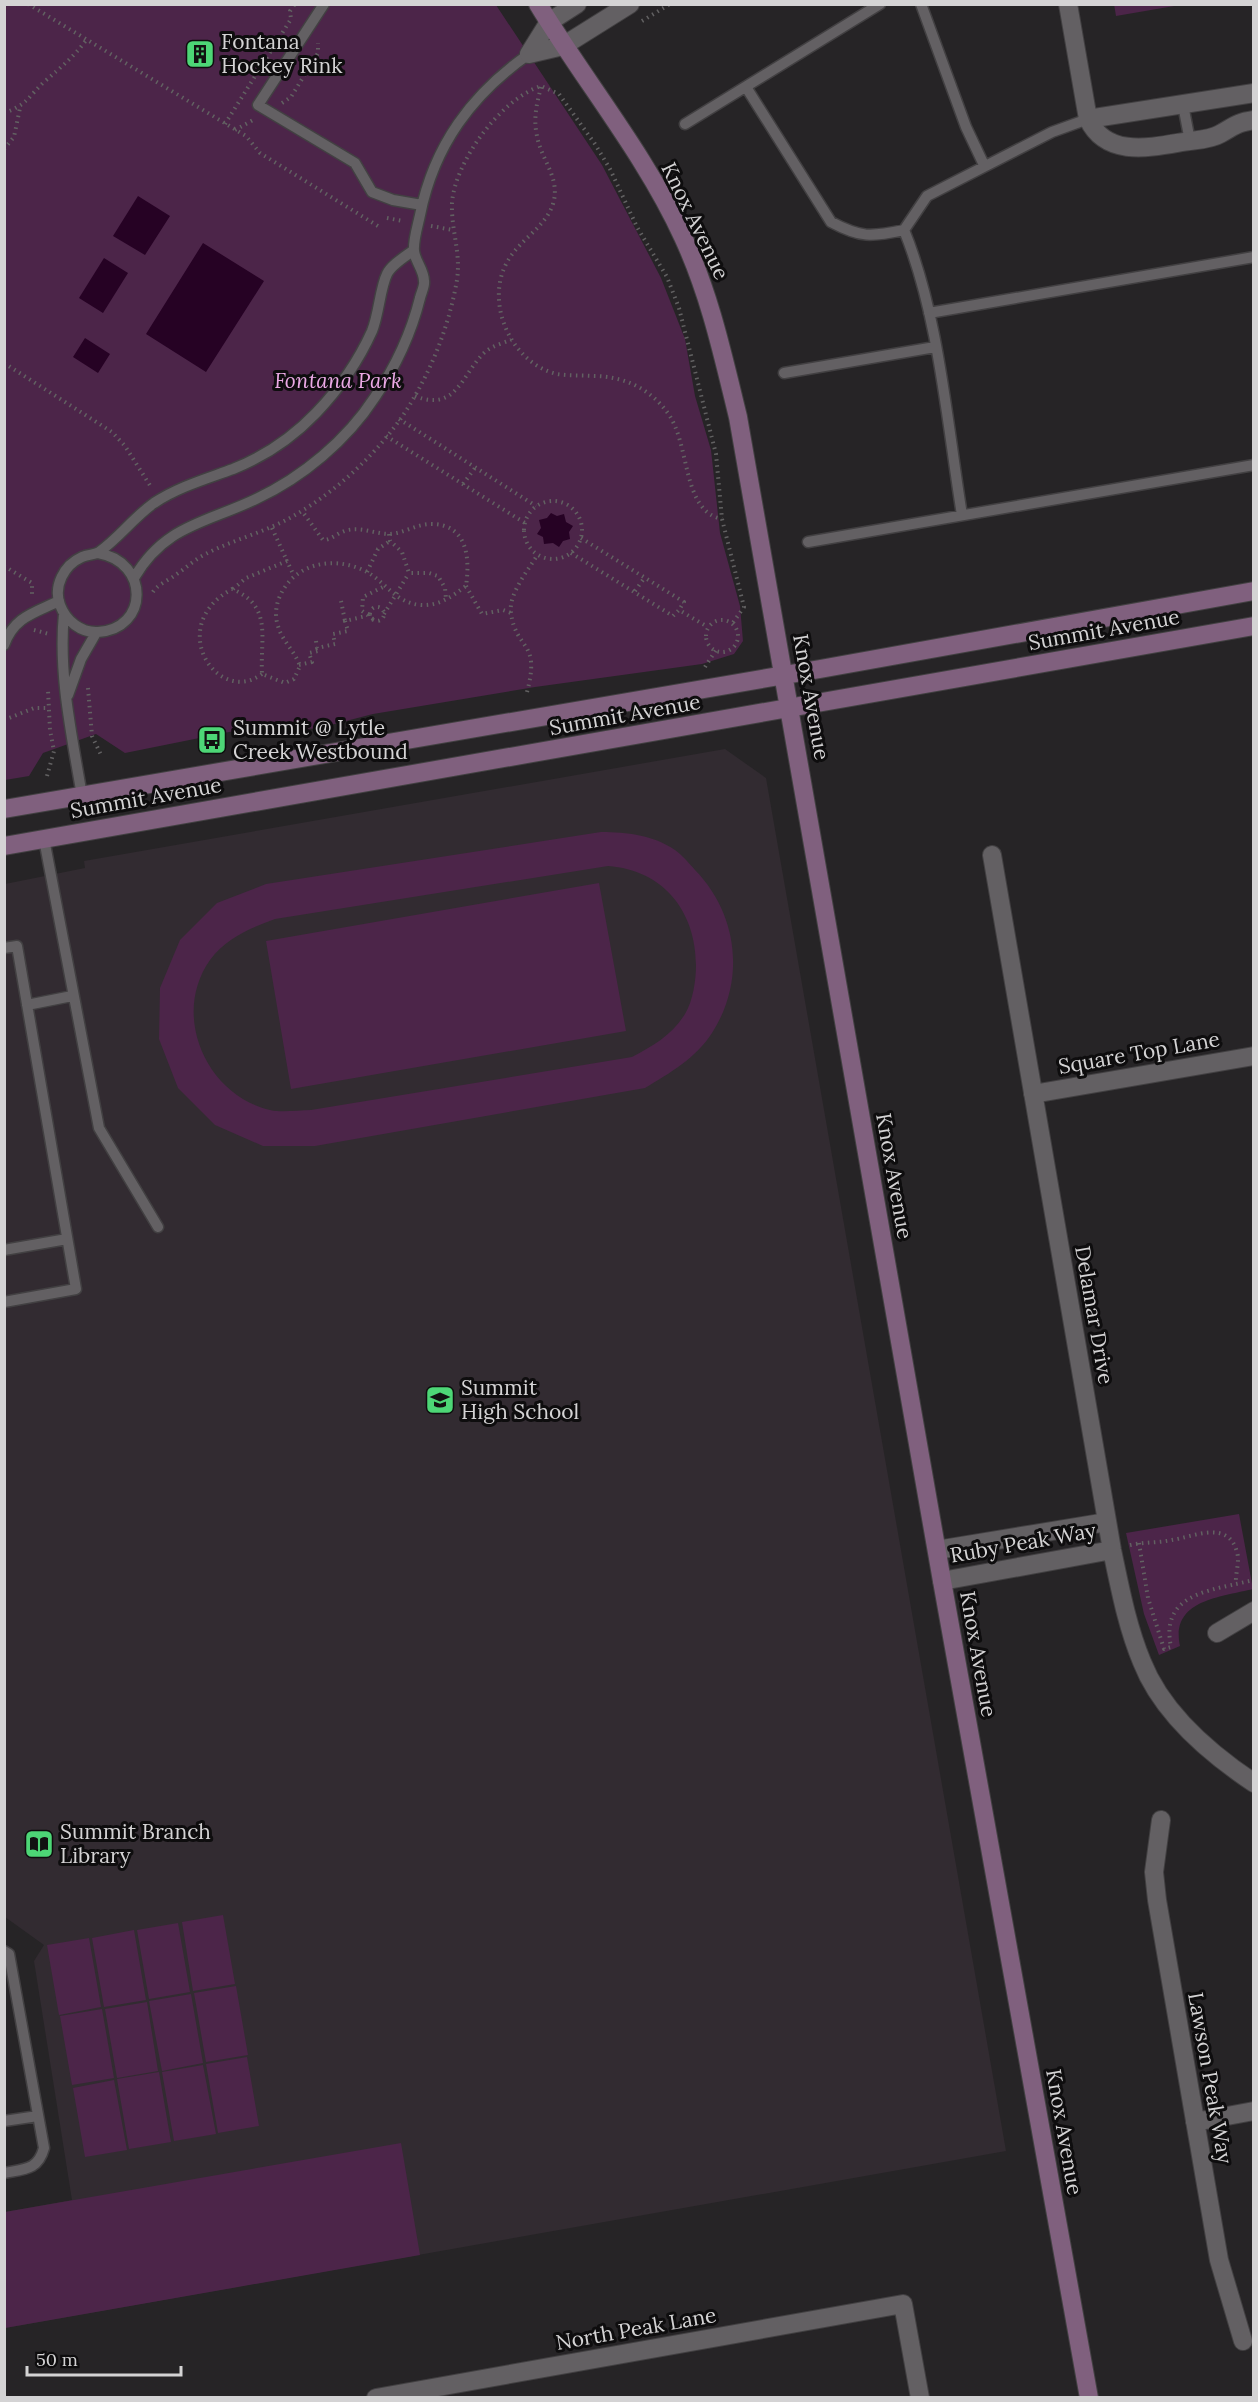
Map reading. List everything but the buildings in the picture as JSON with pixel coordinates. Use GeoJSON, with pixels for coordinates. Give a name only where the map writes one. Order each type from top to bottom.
{"type":"FeatureCollection","features":[{"type":"Feature","properties":{"kind":"main road","name":"Knox Avenue"},"geometry":{"type":"LineString","coordinates":[[538,4],[563,46],[648,171],[683,237],[709,302],[738,417],[942,1581],[1089,2397]]}},
{"type":"Feature","properties":{"kind":"main road","name":"Summit Avenue"},"geometry":{"type":"LineString","coordinates":[[4,809],[783,675],[1254,591]]}},
{"type":"Feature","properties":{"kind":"main road","name":"Summit Avenue"},"geometry":{"type":"LineString","coordinates":[[4,846],[1254,626]]}},
{"type":"Feature","properties":{"kind":"street"},"geometry":{"type":"LineString","coordinates":[[529,54],[549,22],[577,4]]}},
{"type":"Feature","properties":{"kind":"street"},"geometry":{"type":"LineString","coordinates":[[529,54],[563,46],[630,4]]}},
{"type":"Feature","properties":{"kind":"street"},"geometry":{"type":"LineString","coordinates":[[1068,4],[1088,119],[1094,131],[1104,140],[1124,148],[1146,148],[1219,135],[1234,123],[1254,120]]}},
{"type":"Feature","properties":{"kind":"street"},"geometry":{"type":"LineString","coordinates":[[1088,119],[1254,93]]}},
{"type":"Feature","properties":{"kind":"street","name":"Delamar Drive"},"geometry":{"type":"LineString","coordinates":[[992,855],[1107,1522],[1128,1623],[1143,1665],[1165,1701],[1214,1756],[1254,1783]]}},
{"type":"Feature","properties":{"kind":"street","name":"Square Top Lane"},"geometry":{"type":"LineString","coordinates":[[1033,1094],[1254,1056]]}},
{"type":"Feature","properties":{"kind":"street","name":"Ruby Peak Way"},"geometry":{"type":"LineString","coordinates":[[937,1550],[1107,1522]]}},
{"type":"Feature","properties":{"kind":"street","name":"Ruby Peak Way"},"geometry":{"type":"LineString","coordinates":[[942,1581],[1112,1550]]}},
{"type":"Feature","properties":{"kind":"street"},"geometry":{"type":"LineString","coordinates":[[1217,1633],[1254,1611]]}},
{"type":"Feature","properties":{"kind":"street","name":"Lawson Peak Way"},"geometry":{"type":"LineString","coordinates":[[1161,1820],[1154,1872],[1156,1900],[1220,2260],[1243,2341]]}},
{"type":"Feature","properties":{"kind":"street"},"geometry":{"type":"LineString","coordinates":[[1195,2121],[1254,2111]]}},
{"type":"Feature","properties":{"kind":"street","name":"North Peak Lane"},"geometry":{"type":"LineString","coordinates":[[376,2397],[903,2304],[920,2397]]}},
{"type":"Feature","properties":{"kind":"lane"},"geometry":{"type":"LineString","coordinates":[[324,4],[258,105],[355,163],[372,192],[393,200],[422,205]]}},
{"type":"Feature","properties":{"kind":"lane"},"geometry":{"type":"LineString","coordinates":[[685,124],[880,4]]}},
{"type":"Feature","properties":{"kind":"lane"},"geometry":{"type":"LineString","coordinates":[[921,4],[966,127],[984,165]]}},
{"type":"Feature","properties":{"kind":"lane"},"geometry":{"type":"LineString","coordinates":[[134,578],[146,557],[167,538],[195,523],[254,500],[302,472],[349,431],[366,411],[393,368],[414,320],[424,281],[414,250],[422,205],[444,145],[470,106],[505,70],[529,54]]}},
{"type":"Feature","properties":{"kind":"lane"},"geometry":{"type":"LineString","coordinates":[[746,87],[831,222],[853,234],[878,235],[904,230],[927,196],[1052,132],[1088,119]]}},
{"type":"Feature","properties":{"kind":"lane"},"geometry":{"type":"LineString","coordinates":[[1183,105],[1190,141]]}},
{"type":"Feature","properties":{"kind":"lane"},"geometry":{"type":"LineString","coordinates":[[904,230],[913,252],[929,313],[962,515]]}},
{"type":"Feature","properties":{"kind":"lane"},"geometry":{"type":"LineString","coordinates":[[81,796],[61,640],[64,614],[59,601],[58,586],[63,573],[72,562],[98,553],[154,503],[194,483],[253,459],[276,446],[314,416],[355,364],[373,329],[387,273],[414,250]]}},
{"type":"Feature","properties":{"kind":"lane"},"geometry":{"type":"LineString","coordinates":[[929,313],[1254,257]]}},
{"type":"Feature","properties":{"kind":"lane"},"geometry":{"type":"LineString","coordinates":[[784,373],[935,347]]}},
{"type":"Feature","properties":{"kind":"lane"},"geometry":{"type":"LineString","coordinates":[[808,542],[1254,465]]}},
{"type":"Feature","properties":{"kind":"lane"},"geometry":{"type":"LineString","coordinates":[[64,614],[83,630],[96,633],[121,625],[130,615],[137,597],[134,578],[120,560],[98,553]]}},
{"type":"Feature","properties":{"kind":"lane"},"geometry":{"type":"LineString","coordinates":[[4,645],[9,631],[18,621],[59,601]]}},
{"type":"Feature","properties":{"kind":"lane"},"geometry":{"type":"LineString","coordinates":[[68,695],[81,659],[96,633]]}},
{"type":"Feature","properties":{"kind":"lane"},"geometry":{"type":"LineString","coordinates":[[44,838],[72,996],[99,1128],[158,1227]]}},
{"type":"Feature","properties":{"kind":"lane"},"geometry":{"type":"LineString","coordinates":[[4,948],[17,946],[76,1289],[4,1302]]}},
{"type":"Feature","properties":{"kind":"lane"},"geometry":{"type":"LineString","coordinates":[[27,1005],[72,996]]}},
{"type":"Feature","properties":{"kind":"lane"},"geometry":{"type":"LineString","coordinates":[[4,1250],[67,1239]]}},
{"type":"Feature","properties":{"kind":"lane"},"geometry":{"type":"LineString","coordinates":[[4,1951],[9,1954],[44,2148],[41,2159],[33,2168],[4,2173]]}},
{"type":"Feature","properties":{"kind":"lane"},"geometry":{"type":"LineString","coordinates":[[4,2121],[38,2116]]}},
{"type":"Feature","properties":{"kind":"path"},"geometry":{"type":"LineString","coordinates":[[28,4],[246,136],[260,153],[378,226]]}},
{"type":"Feature","properties":{"kind":"path"},"geometry":{"type":"LineString","coordinates":[[225,124],[291,20],[290,11],[294,4]]}},
{"type":"Feature","properties":{"kind":"path"},"geometry":{"type":"LineString","coordinates":[[4,113],[20,108],[73,59],[87,39]]}},
{"type":"Feature","properties":{"kind":"path"},"geometry":{"type":"LineString","coordinates":[[541,86],[536,107],[537,137],[552,171],[555,194],[547,216],[514,249],[500,281],[500,310],[512,339],[529,359],[556,374],[614,377],[633,383],[649,393],[673,419],[681,437],[690,482],[700,507],[707,514],[722,519]]}},
{"type":"Feature","properties":{"kind":"path"},"geometry":{"type":"LineString","coordinates":[[153,600],[154,590],[198,558],[272,528],[302,511],[351,473],[399,419],[415,396],[435,356],[450,314],[459,252],[453,230],[453,192],[461,171],[497,115],[526,91],[541,86],[560,94],[595,144],[610,169],[637,227],[667,277],[687,334],[694,376],[716,454],[722,519],[744,607],[732,624]]}},
{"type":"Feature","properties":{"kind":"path"},"geometry":{"type":"LineString","coordinates":[[4,149],[14,137],[20,108]]}},
{"type":"Feature","properties":{"kind":"path"},"geometry":{"type":"LineString","coordinates":[[415,396],[425,400],[443,398],[465,382],[485,353],[512,339]]}},
{"type":"Feature","properties":{"kind":"path"},"geometry":{"type":"LineString","coordinates":[[4,363],[112,432],[125,446],[151,487]]}},
{"type":"Feature","properties":{"kind":"path"},"geometry":{"type":"LineString","coordinates":[[399,419],[536,506]]}},
{"type":"Feature","properties":{"kind":"path"},"geometry":{"type":"LineString","coordinates":[[386,436],[525,523]]}},
{"type":"Feature","properties":{"kind":"path"},"geometry":{"type":"LineString","coordinates":[[464,484],[475,468]]}},
{"type":"Feature","properties":{"kind":"path"},"geometry":{"type":"LineString","coordinates":[[549,501],[558,501],[573,508],[581,522],[581,538],[572,553],[554,558],[538,554],[527,542],[525,523],[536,506],[549,501]]}},
{"type":"Feature","properties":{"kind":"path"},"geometry":{"type":"LineString","coordinates":[[302,511],[323,540],[329,540],[347,530],[362,529],[389,534],[431,524],[445,527],[456,533],[466,545],[469,557],[466,586],[482,614],[503,610],[511,613]]}},
{"type":"Feature","properties":{"kind":"path"},"geometry":{"type":"LineString","coordinates":[[272,528],[294,576]]}},
{"type":"Feature","properties":{"kind":"path"},"geometry":{"type":"LineString","coordinates":[[389,534],[390,541],[402,552],[409,573]]}},
{"type":"Feature","properties":{"kind":"path"},"geometry":{"type":"LineString","coordinates":[[572,553],[673,616],[684,602],[581,538]]}},
{"type":"Feature","properties":{"kind":"path"},"geometry":{"type":"LineString","coordinates":[[368,573],[378,549],[390,541]]}},
{"type":"Feature","properties":{"kind":"path"},"geometry":{"type":"LineString","coordinates":[[527,692],[533,660],[511,613],[512,602],[538,554]]}},
{"type":"Feature","properties":{"kind":"path"},"geometry":{"type":"LineString","coordinates":[[262,674],[254,680],[232,681],[221,677],[205,656],[200,630],[206,610],[216,598],[246,579],[287,561]]}},
{"type":"Feature","properties":{"kind":"path"},"geometry":{"type":"LineString","coordinates":[[262,674],[285,682],[294,680],[299,664],[281,635],[276,618],[277,604],[282,590],[304,568],[331,564],[368,573],[394,596],[419,605],[434,605],[446,600],[466,586]]}},
{"type":"Feature","properties":{"kind":"path"},"geometry":{"type":"LineString","coordinates":[[4,566],[32,584],[34,590],[32,598],[26,605]]}},
{"type":"Feature","properties":{"kind":"path"},"geometry":{"type":"LineString","coordinates":[[345,621],[366,616],[381,619],[409,573]]}},
{"type":"Feature","properties":{"kind":"path"},"geometry":{"type":"LineString","coordinates":[[409,573],[429,573],[438,576],[445,588],[446,600]]}},
{"type":"Feature","properties":{"kind":"path"},"geometry":{"type":"LineString","coordinates":[[635,591],[645,577]]}},
{"type":"Feature","properties":{"kind":"path"},"geometry":{"type":"LineString","coordinates":[[366,616],[361,606],[363,597],[383,586]]}},
{"type":"Feature","properties":{"kind":"path"},"geometry":{"type":"LineString","coordinates":[[232,589],[248,596],[257,605],[262,621],[262,674]]}},
{"type":"Feature","properties":{"kind":"path"},"geometry":{"type":"LineString","coordinates":[[317,648],[335,644],[333,634],[348,631],[341,601]]}},
{"type":"Feature","properties":{"kind":"path"},"geometry":{"type":"LineString","coordinates":[[373,619],[370,614],[374,608],[380,608],[384,614]]}},
{"type":"Feature","properties":{"kind":"path"},"geometry":{"type":"LineString","coordinates":[[679,610],[708,627]]}},
{"type":"Feature","properties":{"kind":"path"},"geometry":{"type":"LineString","coordinates":[[720,620],[732,624],[738,634],[735,645],[728,650],[716,650],[707,640],[708,627],[720,620]]}},
{"type":"Feature","properties":{"kind":"path"},"geometry":{"type":"LineString","coordinates":[[299,664],[312,662],[309,653],[318,651],[316,641]]}},
{"type":"Feature","properties":{"kind":"path"},"geometry":{"type":"LineString","coordinates":[[705,667],[716,650]]}},
{"type":"Feature","properties":{"kind":"path"},"geometry":{"type":"LineString","coordinates":[[88,678],[88,706],[92,736],[102,757]]}},
{"type":"Feature","properties":{"kind":"path"},"geometry":{"type":"LineString","coordinates":[[4,720],[34,708],[48,708]]}},
{"type":"Feature","properties":{"kind":"path"},"geometry":{"type":"LineString","coordinates":[[1112,1550],[1139,1543],[1174,1540],[1209,1531],[1216,1532],[1233,1544],[1237,1552],[1236,1584]]}},
{"type":"Feature","properties":{"kind":"path"},"geometry":{"type":"LineString","coordinates":[[1139,1543],[1148,1598],[1164,1649],[1171,1647],[1170,1623],[1182,1603],[1194,1594],[1254,1580]]}},
{"type":"Feature","properties":{"kind":"shaded area"},"geometry":{"type":"Polygon","coordinates":[[[138,196],[170,216],[145,255],[113,236],[138,196]]]}},
{"type":"Feature","properties":{"kind":"shaded area"},"geometry":{"type":"Polygon","coordinates":[[[203,243],[264,281],[206,372],[146,334],[203,243]]]}},
{"type":"Feature","properties":{"kind":"shaded area"},"geometry":{"type":"Polygon","coordinates":[[[104,258],[128,273],[103,313],[79,298],[104,258]]]}},
{"type":"Feature","properties":{"kind":"shaded area"},"geometry":{"type":"Polygon","coordinates":[[[85,338],[110,354],[98,373],[73,357],[85,338]]]}},
{"type":"Feature","properties":{"kind":"shaded area"},"geometry":{"type":"Polygon","coordinates":[[[551,513],[557,516],[564,514],[566,522],[573,526],[569,532],[570,539],[563,541],[559,547],[553,543],[544,544],[543,537],[537,534],[541,528],[539,520],[547,518],[551,513]]]}},
{"type":"Feature","properties":{"kind":"shaded area","name":"Summit High School"},"geometry":{"type":"Polygon","coordinates":[[[725,749],[766,778],[1006,2151],[5,2328],[5,2212],[72,2200],[34,1961],[44,1945],[5,1917],[5,884],[85,868],[84,861],[725,749]]]}},
{"type":"Feature","properties":{"kind":"green space"},"geometry":{"type":"Polygon","coordinates":[[[1114,4],[1180,4],[1180,5],[1116,16],[1114,4]]]}},
{"type":"Feature","properties":{"kind":"green space","name":"Fontana Park"},"geometry":{"type":"Polygon","coordinates":[[[5,5],[496,5],[602,165],[661,278],[685,339],[695,396],[711,450],[720,533],[740,606],[743,641],[734,654],[702,664],[535,687],[373,714],[315,729],[278,726],[244,729],[125,753],[96,734],[43,753],[29,776],[5,780],[5,5]]]}},
{"type":"Feature","properties":{"kind":"green space"},"geometry":{"type":"Polygon","coordinates":[[[601,832],[640,835],[667,845],[680,854],[709,887],[721,907],[732,948],[733,970],[730,991],[723,1013],[706,1042],[682,1064],[645,1088],[315,1146],[263,1146],[215,1125],[178,1088],[159,1039],[160,988],[180,940],[217,903],[266,884],[601,832]],[[608,866],[275,919],[257,926],[224,945],[210,960],[199,982],[194,1005],[195,1028],[201,1050],[213,1070],[228,1088],[247,1102],[280,1111],[311,1110],[632,1057],[662,1039],[680,1021],[692,997],[696,965],[690,927],[683,911],[660,885],[628,869],[608,866]]]}},
{"type":"Feature","properties":{"kind":"green space"},"geometry":{"type":"Polygon","coordinates":[[[599,883],[626,1031],[291,1089],[266,941],[599,883]]]}},
{"type":"Feature","properties":{"kind":"green space"},"geometry":{"type":"Polygon","coordinates":[[[1239,1514],[1253,1589],[1213,1598],[1190,1610],[1183,1619],[1179,1631],[1180,1646],[1159,1655],[1144,1614],[1126,1533],[1239,1514]]]}},
{"type":"Feature","properties":{"kind":"green space"},"geometry":{"type":"Polygon","coordinates":[[[223,1915],[235,1984],[193,1991],[182,1922],[223,1915]]]}},
{"type":"Feature","properties":{"kind":"green space"},"geometry":{"type":"Polygon","coordinates":[[[178,1923],[190,1992],[149,1999],[137,1930],[178,1923]]]}},
{"type":"Feature","properties":{"kind":"green space"},"geometry":{"type":"Polygon","coordinates":[[[134,1930],[146,2000],[104,2007],[92,1938],[134,1930]]]}},
{"type":"Feature","properties":{"kind":"green space"},"geometry":{"type":"Polygon","coordinates":[[[89,1938],[101,2007],[59,2015],[47,1945],[89,1938]]]}},
{"type":"Feature","properties":{"kind":"green space"},"geometry":{"type":"Polygon","coordinates":[[[236,1986],[248,2055],[206,2062],[194,1993],[236,1986]]]}},
{"type":"Feature","properties":{"kind":"green space"},"geometry":{"type":"Polygon","coordinates":[[[191,1994],[203,2063],[162,2071],[149,2001],[191,1994]]]}},
{"type":"Feature","properties":{"kind":"green space"},"geometry":{"type":"Polygon","coordinates":[[[147,2002],[158,2071],[117,2078],[105,2009],[147,2002]]]}},
{"type":"Feature","properties":{"kind":"green space"},"geometry":{"type":"Polygon","coordinates":[[[102,2009],[114,2078],[72,2085],[60,2016],[102,2009]]]}},
{"type":"Feature","properties":{"kind":"green space"},"geometry":{"type":"Polygon","coordinates":[[[247,2057],[259,2126],[218,2133],[206,2064],[247,2057]]]}},
{"type":"Feature","properties":{"kind":"green space"},"geometry":{"type":"Polygon","coordinates":[[[203,2065],[216,2134],[174,2141],[162,2072],[203,2065]]]}},
{"type":"Feature","properties":{"kind":"green space"},"geometry":{"type":"Polygon","coordinates":[[[159,2072],[171,2142],[129,2149],[117,2079],[159,2072]]]}},
{"type":"Feature","properties":{"kind":"green space"},"geometry":{"type":"Polygon","coordinates":[[[114,2080],[127,2150],[85,2157],[73,2088],[114,2080]]]}},
{"type":"Feature","properties":{"kind":"green space"},"geometry":{"type":"Polygon","coordinates":[[[401,2143],[420,2255],[5,2328],[5,2212],[401,2143]]]}},
{"type":"Feature","properties":{"kind":"place","name":"Fontana Hockey Rink"},"geometry":{"type":"Point","coordinates":[200,54]}},
{"type":"Feature","properties":{"kind":"place","name":"Summit @ Lytle Creek Westbound"},"geometry":{"type":"Point","coordinates":[212,740]}},
{"type":"Feature","properties":{"kind":"place","name":"Summit High School"},"geometry":{"type":"Point","coordinates":[440,1400]}},
{"type":"Feature","properties":{"kind":"place","name":"Summit Branch Library"},"geometry":{"type":"Point","coordinates":[39,1844]}}]}
